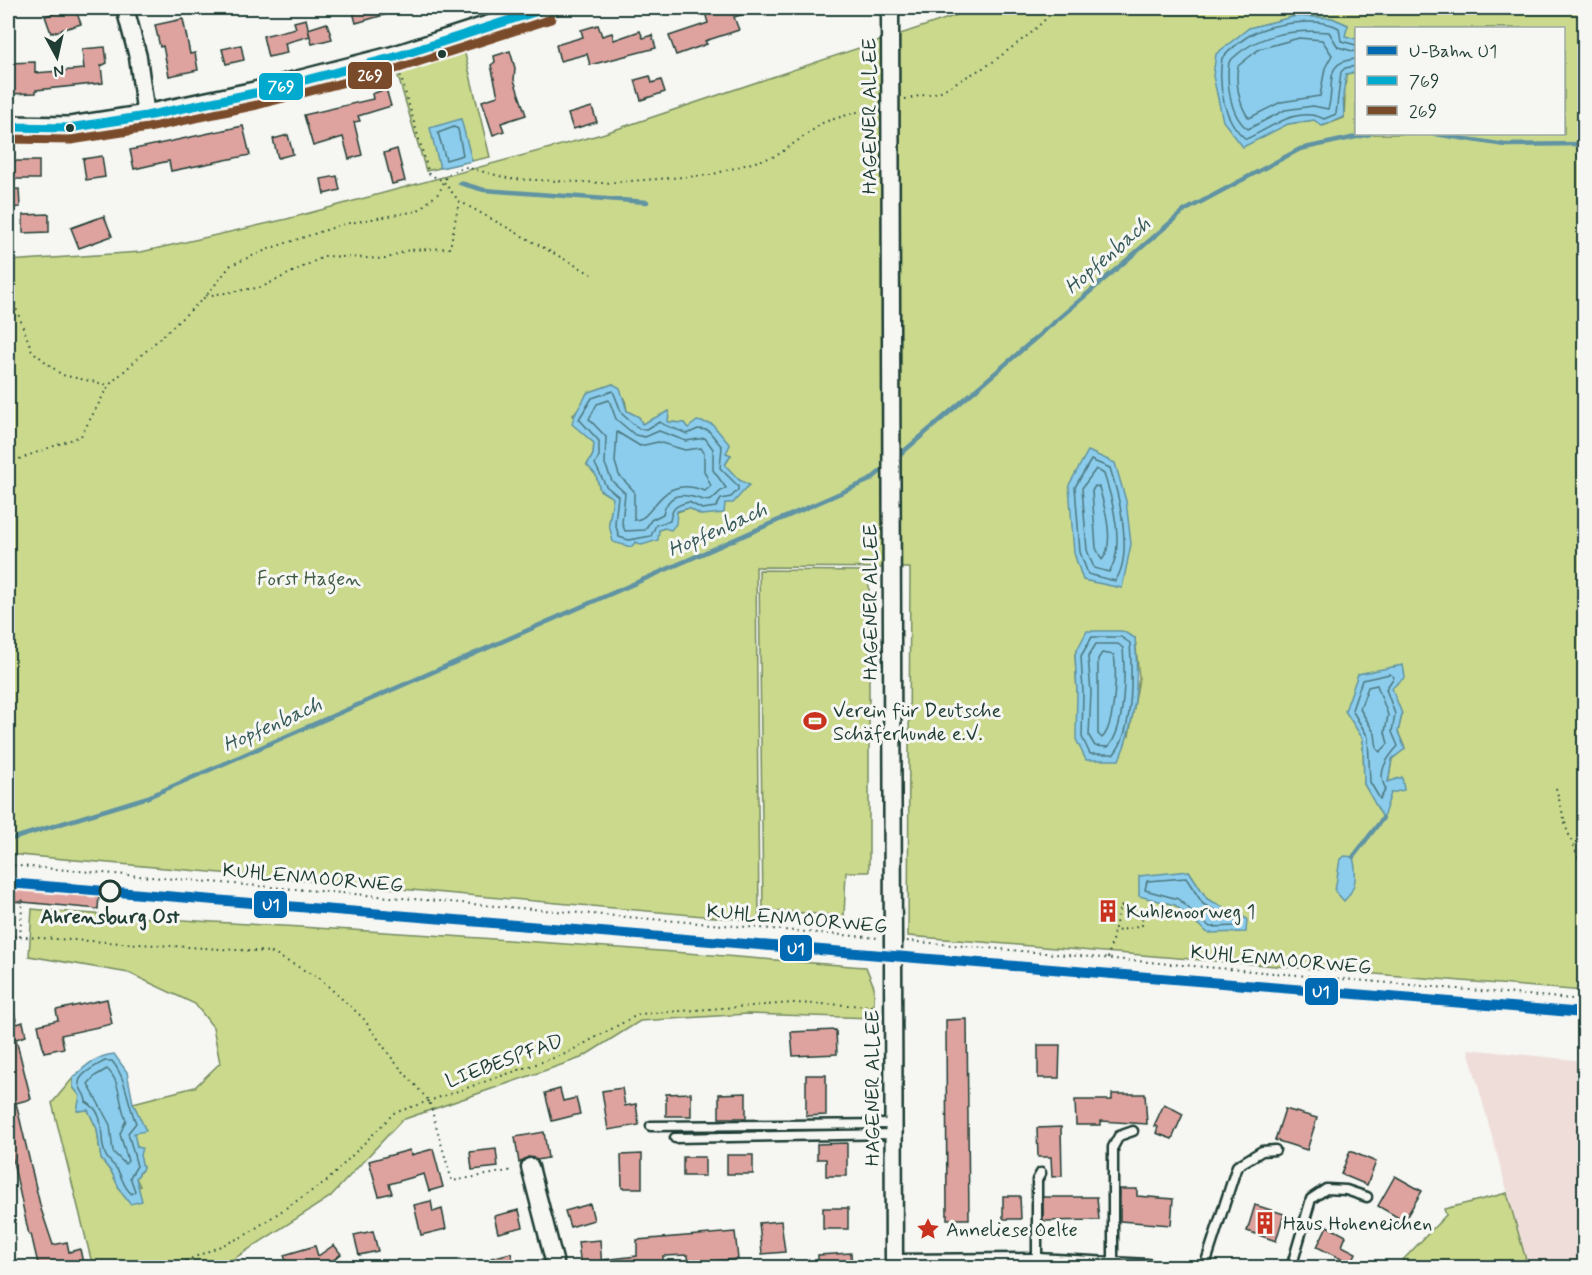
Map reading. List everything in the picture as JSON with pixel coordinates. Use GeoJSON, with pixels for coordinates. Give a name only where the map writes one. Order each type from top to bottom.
{"type":"FeatureCollection","features":[{"type":"Feature","properties":{"kind":"street"},"geometry":{"type":"LineString","coordinates":[[125,8],[138,57],[146,116]]}},
{"type":"Feature","properties":{"kind":"street"},"geometry":{"type":"LineString","coordinates":[[8,127],[69,128],[146,116],[255,93],[395,57],[542,8]]}},
{"type":"Feature","properties":{"kind":"street","name":"HAGENER ALLEE"},"geometry":{"type":"LineString","coordinates":[[890,8],[894,1265]]}},
{"type":"Feature","properties":{"kind":"street"},"geometry":{"type":"LineString","coordinates":[[530,1167],[556,1268]]}},
{"type":"Feature","properties":{"kind":"street"},"geometry":{"type":"LineString","coordinates":[[894,1265],[1037,1262],[1113,1264],[1148,1268]]}},
{"type":"Feature","properties":{"kind":"lane"},"geometry":{"type":"LineString","coordinates":[[651,1126],[894,1129]]}},
{"type":"Feature","properties":{"kind":"lane"},"geometry":{"type":"LineString","coordinates":[[675,1138],[894,1129]]}},
{"type":"Feature","properties":{"kind":"lane"},"geometry":{"type":"LineString","coordinates":[[1113,1264],[1113,1147],[1119,1136],[1133,1131]]}},
{"type":"Feature","properties":{"kind":"lane"},"geometry":{"type":"LineString","coordinates":[[1204,1268],[1238,1166],[1263,1151],[1275,1150]]}},
{"type":"Feature","properties":{"kind":"lane"},"geometry":{"type":"LineString","coordinates":[[1037,1262],[1036,1180],[1041,1173]]}},
{"type":"Feature","properties":{"kind":"lane"},"geometry":{"type":"LineString","coordinates":[[1291,1268],[1311,1200],[1326,1188],[1346,1190],[1366,1197]]}},
{"type":"Feature","properties":{"kind":"path"},"geometry":{"type":"LineString","coordinates":[[8,463],[81,436],[109,385],[206,296],[231,266],[270,248],[344,225],[417,211],[440,192],[443,181],[450,173],[465,167],[511,179],[604,183],[710,175],[776,156],[824,122],[889,102],[939,92],[990,64],[1031,33],[1056,8]]}},
{"type":"Feature","properties":{"kind":"path"},"geometry":{"type":"LineString","coordinates":[[395,57],[429,174],[443,181],[459,201],[592,275]]}},
{"type":"Feature","properties":{"kind":"path"},"geometry":{"type":"LineString","coordinates":[[206,296],[262,287],[325,256],[385,259],[409,250],[450,248],[459,201]]}},
{"type":"Feature","properties":{"kind":"path"},"geometry":{"type":"LineString","coordinates":[[8,287],[32,351],[62,375],[109,385]]}},
{"type":"Feature","properties":{"kind":"path"},"geometry":{"type":"LineString","coordinates":[[1556,788],[1567,830],[1584,872]]}},
{"type":"Feature","properties":{"kind":"path","name":"KUHLENMOORWEG"},"geometry":{"type":"LineString","coordinates":[[8,865],[892,944],[1108,958],[1584,1000]]}},
{"type":"Feature","properties":{"kind":"path"},"geometry":{"type":"LineString","coordinates":[[20,937],[23,895]]}},
{"type":"Feature","properties":{"kind":"path"},"geometry":{"type":"LineString","coordinates":[[1108,958],[1113,932],[1120,906],[1142,910],[1142,925],[1113,932]]}},
{"type":"Feature","properties":{"kind":"path"},"geometry":{"type":"LineString","coordinates":[[8,936],[270,952],[319,978],[363,1018],[394,1061],[429,1101],[452,1181],[530,1167]]}},
{"type":"Feature","properties":{"kind":"path","name":"LIEBESPFAD"},"geometry":{"type":"LineString","coordinates":[[169,1268],[244,1236],[328,1180],[393,1113],[565,1054],[639,1014],[892,998]]}},
{"type":"Feature","properties":{"kind":"shaded area"},"geometry":{"type":"Polygon","coordinates":[[[1468,1049],[1584,1061],[1584,1267],[1528,1267],[1468,1049]]]}},
{"type":"Feature","properties":{"kind":"green space","name":"Forst Hagen"},"geometry":{"type":"Polygon","coordinates":[[[978,8],[1584,8],[1584,991],[908,936],[910,568],[756,567],[759,921],[8,854],[8,261],[141,252],[287,219],[602,134],[978,8]],[[613,384],[587,393],[582,406],[573,415],[576,426],[594,443],[593,455],[587,465],[596,475],[600,490],[613,498],[609,524],[636,542],[664,528],[677,512],[689,508],[701,515],[725,503],[748,485],[739,480],[725,465],[731,455],[726,453],[729,445],[712,424],[688,429],[684,423],[668,422],[669,412],[642,424],[639,417],[627,411],[625,400],[613,384]],[[1135,638],[1075,654],[1077,692],[1129,736],[1139,678],[1135,638]],[[1403,665],[1363,739],[1364,784],[1383,817],[1392,759],[1405,748],[1398,732],[1402,714],[1391,688],[1403,665]],[[1189,871],[1175,905],[1208,933],[1246,919],[1207,899],[1189,871]]]}},
{"type":"Feature","properties":{"kind":"green space"},"geometry":{"type":"Polygon","coordinates":[[[464,50],[490,157],[426,171],[395,66],[464,50]]]}},
{"type":"Feature","properties":{"kind":"green space","name":"Verein für Deutsche Schäferhunde e.V."},"geometry":{"type":"Polygon","coordinates":[[[759,570],[869,571],[869,872],[846,872],[844,916],[763,910],[759,570]]]}},
{"type":"Feature","properties":{"kind":"green space"},"geometry":{"type":"Polygon","coordinates":[[[32,909],[516,940],[866,967],[874,987],[874,1018],[747,1014],[640,1021],[581,1058],[402,1120],[330,1197],[221,1267],[93,1267],[52,1103],[73,1078],[73,1087],[80,1096],[78,1111],[88,1110],[97,1129],[101,1159],[112,1173],[121,1192],[140,1186],[136,1178],[143,1168],[133,1133],[145,1130],[133,1103],[195,1087],[220,1063],[213,1027],[195,1004],[129,973],[29,956],[32,909]]]}},
{"type":"Feature","properties":{"kind":"green space"},"geometry":{"type":"Polygon","coordinates":[[[1507,1193],[1528,1267],[1404,1267],[1402,1261],[1446,1215],[1444,1209],[1507,1193]]]}},
{"type":"Feature","properties":{"kind":"water"},"geometry":{"type":"Polygon","coordinates":[[[1296,16],[1332,18],[1348,25],[1345,36],[1355,39],[1355,72],[1346,74],[1343,95],[1344,117],[1322,126],[1314,120],[1288,124],[1243,147],[1223,121],[1213,76],[1216,54],[1249,28],[1296,16]]]}},
{"type":"Feature","properties":{"kind":"water"},"geometry":{"type":"Polygon","coordinates":[[[461,119],[472,161],[440,168],[430,128],[461,119]]]}},
{"type":"Feature","properties":{"kind":"water"},"geometry":{"type":"Polygon","coordinates":[[[613,384],[620,388],[627,411],[639,417],[642,424],[669,411],[668,422],[684,423],[688,428],[697,421],[712,424],[730,445],[726,453],[731,455],[725,465],[739,480],[749,485],[733,503],[725,503],[724,513],[701,515],[689,508],[677,511],[676,524],[671,530],[664,528],[659,530],[658,540],[642,545],[636,542],[631,547],[613,542],[609,524],[613,498],[600,490],[596,475],[587,465],[593,455],[594,443],[572,424],[587,393],[613,384]]]}},
{"type":"Feature","properties":{"kind":"water"},"geometry":{"type":"Polygon","coordinates":[[[1088,451],[1115,463],[1126,501],[1131,544],[1122,588],[1083,580],[1074,553],[1069,485],[1088,451]]]}},
{"type":"Feature","properties":{"kind":"water"},"geometry":{"type":"Polygon","coordinates":[[[1087,631],[1122,631],[1135,638],[1137,670],[1135,700],[1125,745],[1119,760],[1086,760],[1076,739],[1075,654],[1087,631]]]}},
{"type":"Feature","properties":{"kind":"water"},"geometry":{"type":"Polygon","coordinates":[[[1403,665],[1405,677],[1392,688],[1402,714],[1398,732],[1405,749],[1392,759],[1388,782],[1402,777],[1404,790],[1391,793],[1383,818],[1364,784],[1363,739],[1345,711],[1358,674],[1403,665]]]}},
{"type":"Feature","properties":{"kind":"water"},"geometry":{"type":"Polygon","coordinates":[[[1345,856],[1353,857],[1355,875],[1354,886],[1344,901],[1335,891],[1340,859],[1345,856]]]}},
{"type":"Feature","properties":{"kind":"water"},"geometry":{"type":"Polygon","coordinates":[[[1189,871],[1207,899],[1247,919],[1246,932],[1208,933],[1175,905],[1139,896],[1139,876],[1189,871]]]}},
{"type":"Feature","properties":{"kind":"water"},"geometry":{"type":"Polygon","coordinates":[[[114,1054],[127,1072],[133,1103],[146,1131],[134,1133],[137,1147],[142,1148],[140,1155],[143,1168],[136,1178],[142,1201],[130,1204],[101,1159],[97,1129],[88,1110],[77,1111],[80,1096],[73,1087],[73,1078],[86,1066],[96,1059],[114,1054]]]}},
{"type":"Feature","properties":{"kind":"building"},"geometry":{"type":"Polygon","coordinates":[[[75,8],[81,24],[51,33],[45,16],[75,8]]]}},
{"type":"Feature","properties":{"kind":"building"},"geometry":{"type":"Polygon","coordinates":[[[352,8],[398,8],[398,11],[356,23],[352,8]]]}},
{"type":"Feature","properties":{"kind":"building"},"geometry":{"type":"Polygon","coordinates":[[[758,8],[758,10],[734,17],[739,30],[705,41],[707,44],[676,55],[669,36],[708,23],[704,9],[758,8]]]}},
{"type":"Feature","properties":{"kind":"building"},"geometry":{"type":"Polygon","coordinates":[[[183,19],[190,54],[195,53],[198,70],[169,76],[163,46],[160,47],[155,25],[183,19]]]}},
{"type":"Feature","properties":{"kind":"building"},"geometry":{"type":"Polygon","coordinates":[[[306,19],[310,36],[285,43],[287,53],[268,57],[263,36],[296,28],[294,22],[306,19]]]}},
{"type":"Feature","properties":{"kind":"building"},"geometry":{"type":"Polygon","coordinates":[[[327,23],[332,39],[312,44],[308,29],[327,23]]]}},
{"type":"Feature","properties":{"kind":"building"},"geometry":{"type":"Polygon","coordinates":[[[598,25],[602,36],[612,33],[614,40],[640,31],[643,38],[652,35],[656,48],[590,65],[587,54],[560,61],[556,45],[583,37],[581,30],[598,25]]]}},
{"type":"Feature","properties":{"kind":"building"},"geometry":{"type":"Polygon","coordinates":[[[241,45],[244,60],[226,64],[222,49],[241,45]]]}},
{"type":"Feature","properties":{"kind":"building"},"geometry":{"type":"Polygon","coordinates":[[[105,47],[107,63],[101,66],[103,83],[36,90],[36,93],[8,94],[8,63],[35,62],[35,73],[84,69],[82,49],[105,47]]]}},
{"type":"Feature","properties":{"kind":"building"},"geometry":{"type":"Polygon","coordinates":[[[510,51],[515,68],[514,80],[526,115],[501,123],[504,131],[493,135],[482,101],[498,96],[491,65],[495,62],[494,56],[510,51]]]}},
{"type":"Feature","properties":{"kind":"building"},"geometry":{"type":"Polygon","coordinates":[[[650,76],[652,83],[661,80],[665,92],[641,100],[635,80],[650,76]]]}},
{"type":"Feature","properties":{"kind":"building"},"geometry":{"type":"Polygon","coordinates":[[[386,89],[391,106],[358,116],[360,121],[354,122],[362,155],[349,159],[343,137],[313,146],[304,115],[373,99],[372,94],[386,89]]]}},
{"type":"Feature","properties":{"kind":"building"},"geometry":{"type":"Polygon","coordinates":[[[592,107],[597,122],[573,129],[568,114],[592,107]]]}},
{"type":"Feature","properties":{"kind":"building"},"geometry":{"type":"Polygon","coordinates":[[[243,126],[250,155],[171,171],[169,161],[134,169],[130,150],[243,126]]]}},
{"type":"Feature","properties":{"kind":"building"},"geometry":{"type":"Polygon","coordinates":[[[288,135],[293,154],[278,158],[273,139],[288,135]]]}},
{"type":"Feature","properties":{"kind":"building"},"geometry":{"type":"Polygon","coordinates":[[[397,149],[405,181],[392,184],[384,153],[397,149]]]}},
{"type":"Feature","properties":{"kind":"building"},"geometry":{"type":"Polygon","coordinates":[[[102,156],[105,177],[86,180],[83,159],[102,156]]]}},
{"type":"Feature","properties":{"kind":"building"},"geometry":{"type":"Polygon","coordinates":[[[12,161],[39,161],[39,179],[12,179],[12,161]]]}},
{"type":"Feature","properties":{"kind":"building"},"geometry":{"type":"Polygon","coordinates":[[[337,176],[340,190],[324,194],[321,179],[337,176]]]}},
{"type":"Feature","properties":{"kind":"building"},"geometry":{"type":"Polygon","coordinates":[[[19,189],[20,207],[8,208],[8,190],[19,189]]]}},
{"type":"Feature","properties":{"kind":"building"},"geometry":{"type":"Polygon","coordinates":[[[49,214],[49,232],[23,233],[23,215],[49,214]]]}},
{"type":"Feature","properties":{"kind":"building"},"geometry":{"type":"Polygon","coordinates":[[[104,216],[112,236],[79,248],[71,228],[104,216]]]}},
{"type":"Feature","properties":{"kind":"building"},"geometry":{"type":"Polygon","coordinates":[[[8,889],[99,896],[98,909],[11,901],[8,900],[8,889]]]}},
{"type":"Feature","properties":{"kind":"building"},"geometry":{"type":"Polygon","coordinates":[[[107,999],[112,1024],[61,1035],[64,1048],[44,1052],[38,1025],[58,1020],[56,1010],[107,999]]]}},
{"type":"Feature","properties":{"kind":"building"},"geometry":{"type":"Polygon","coordinates":[[[8,1001],[11,1001],[17,1024],[23,1022],[26,1036],[16,1039],[31,1099],[16,1103],[41,1209],[53,1245],[67,1242],[69,1252],[80,1249],[84,1268],[39,1268],[31,1234],[29,1235],[11,1152],[8,1152],[8,1001]]]}},
{"type":"Feature","properties":{"kind":"building"},"geometry":{"type":"Polygon","coordinates":[[[967,1019],[969,1219],[947,1219],[946,1020],[967,1019]]]}},
{"type":"Feature","properties":{"kind":"building"},"geometry":{"type":"Polygon","coordinates":[[[836,1030],[837,1054],[793,1056],[791,1032],[836,1030]]]}},
{"type":"Feature","properties":{"kind":"building"},"geometry":{"type":"Polygon","coordinates":[[[1038,1045],[1060,1045],[1059,1078],[1038,1078],[1038,1045]]]}},
{"type":"Feature","properties":{"kind":"building"},"geometry":{"type":"Polygon","coordinates":[[[806,1075],[826,1075],[826,1115],[806,1116],[806,1075]]]}},
{"type":"Feature","properties":{"kind":"building"},"geometry":{"type":"Polygon","coordinates":[[[622,1088],[625,1106],[636,1104],[639,1125],[608,1130],[602,1091],[622,1088]]]}},
{"type":"Feature","properties":{"kind":"building"},"geometry":{"type":"Polygon","coordinates":[[[560,1089],[563,1101],[576,1098],[580,1114],[552,1121],[545,1093],[560,1089]]]}},
{"type":"Feature","properties":{"kind":"building"},"geometry":{"type":"Polygon","coordinates":[[[691,1093],[691,1116],[666,1116],[666,1094],[691,1093]]]}},
{"type":"Feature","properties":{"kind":"building"},"geometry":{"type":"Polygon","coordinates":[[[746,1093],[746,1118],[719,1118],[719,1094],[746,1093]]]}},
{"type":"Feature","properties":{"kind":"building"},"geometry":{"type":"Polygon","coordinates":[[[1112,1094],[1145,1094],[1147,1124],[1101,1121],[1101,1125],[1076,1125],[1075,1100],[1112,1100],[1112,1094]]]}},
{"type":"Feature","properties":{"kind":"building"},"geometry":{"type":"Polygon","coordinates":[[[1164,1104],[1183,1114],[1172,1139],[1156,1133],[1158,1127],[1154,1126],[1164,1104]]]}},
{"type":"Feature","properties":{"kind":"building"},"geometry":{"type":"Polygon","coordinates":[[[1285,1109],[1317,1118],[1307,1150],[1275,1140],[1285,1109]]]}},
{"type":"Feature","properties":{"kind":"building"},"geometry":{"type":"Polygon","coordinates":[[[1061,1127],[1062,1176],[1052,1177],[1051,1157],[1038,1157],[1037,1128],[1061,1127]]]}},
{"type":"Feature","properties":{"kind":"building"},"geometry":{"type":"Polygon","coordinates":[[[544,1132],[548,1158],[537,1160],[528,1157],[519,1163],[515,1137],[544,1132]]]}},
{"type":"Feature","properties":{"kind":"building"},"geometry":{"type":"Polygon","coordinates":[[[847,1143],[847,1176],[826,1176],[826,1159],[817,1159],[817,1144],[847,1143]]]}},
{"type":"Feature","properties":{"kind":"building"},"geometry":{"type":"Polygon","coordinates":[[[433,1149],[443,1187],[429,1191],[424,1174],[389,1184],[392,1193],[379,1196],[369,1161],[410,1150],[411,1155],[433,1149]]]}},
{"type":"Feature","properties":{"kind":"building"},"geometry":{"type":"Polygon","coordinates":[[[496,1149],[498,1167],[472,1170],[470,1152],[496,1149]]]}},
{"type":"Feature","properties":{"kind":"building"},"geometry":{"type":"Polygon","coordinates":[[[1350,1151],[1376,1162],[1367,1185],[1341,1174],[1350,1151]]]}},
{"type":"Feature","properties":{"kind":"building"},"geometry":{"type":"Polygon","coordinates":[[[642,1154],[642,1188],[622,1188],[621,1155],[642,1154]]]}},
{"type":"Feature","properties":{"kind":"building"},"geometry":{"type":"Polygon","coordinates":[[[727,1155],[753,1155],[753,1174],[727,1174],[727,1155]]]}},
{"type":"Feature","properties":{"kind":"building"},"geometry":{"type":"Polygon","coordinates":[[[683,1157],[705,1157],[705,1176],[683,1176],[683,1157]]]}},
{"type":"Feature","properties":{"kind":"building"},"geometry":{"type":"Polygon","coordinates":[[[1395,1176],[1422,1191],[1404,1221],[1378,1206],[1395,1176]]]}},
{"type":"Feature","properties":{"kind":"building"},"geometry":{"type":"Polygon","coordinates":[[[1120,1189],[1137,1189],[1137,1196],[1173,1199],[1171,1225],[1120,1221],[1120,1189]]]}},
{"type":"Feature","properties":{"kind":"building"},"geometry":{"type":"Polygon","coordinates":[[[1003,1196],[1020,1196],[1021,1219],[1003,1219],[1003,1196]]]}},
{"type":"Feature","properties":{"kind":"building"},"geometry":{"type":"Polygon","coordinates":[[[1043,1197],[1097,1197],[1099,1220],[1043,1221],[1043,1197]]]}},
{"type":"Feature","properties":{"kind":"building"},"geometry":{"type":"Polygon","coordinates":[[[431,1201],[433,1212],[442,1209],[446,1229],[421,1235],[414,1205],[431,1201]]]}},
{"type":"Feature","properties":{"kind":"building"},"geometry":{"type":"Polygon","coordinates":[[[590,1204],[594,1220],[570,1227],[565,1211],[590,1204]]]}},
{"type":"Feature","properties":{"kind":"building","name":"Haus Hoheneichen"},"geometry":{"type":"Polygon","coordinates":[[[1255,1205],[1284,1214],[1276,1241],[1247,1231],[1255,1205]]]}},
{"type":"Feature","properties":{"kind":"building"},"geometry":{"type":"Polygon","coordinates":[[[823,1208],[848,1208],[848,1229],[823,1229],[823,1208]]]}},
{"type":"Feature","properties":{"kind":"building"},"geometry":{"type":"Polygon","coordinates":[[[519,1210],[523,1227],[498,1233],[494,1216],[519,1210]]]}},
{"type":"Feature","properties":{"kind":"building"},"geometry":{"type":"Polygon","coordinates":[[[781,1221],[785,1252],[762,1254],[759,1223],[781,1221]]]}},
{"type":"Feature","properties":{"kind":"building"},"geometry":{"type":"Polygon","coordinates":[[[1327,1226],[1346,1236],[1342,1246],[1356,1253],[1351,1264],[1317,1247],[1327,1226]]]}},
{"type":"Feature","properties":{"kind":"building"},"geometry":{"type":"Polygon","coordinates":[[[373,1231],[378,1251],[359,1255],[354,1235],[373,1231]]]}},
{"type":"Feature","properties":{"kind":"building"},"geometry":{"type":"Polygon","coordinates":[[[735,1232],[738,1259],[701,1262],[701,1268],[689,1268],[688,1255],[663,1256],[663,1268],[603,1268],[603,1260],[637,1256],[637,1240],[735,1232]]]}},
{"type":"Feature","properties":{"kind":"building"},"geometry":{"type":"Polygon","coordinates":[[[600,1240],[602,1268],[581,1268],[578,1242],[600,1240]]]}},
{"type":"Feature","properties":{"kind":"building"},"geometry":{"type":"Polygon","coordinates":[[[334,1245],[341,1254],[327,1265],[288,1268],[284,1255],[315,1246],[318,1256],[334,1245]]]}},
{"type":"Feature","properties":{"kind":"building"},"geometry":{"type":"Polygon","coordinates":[[[511,1253],[514,1268],[493,1268],[491,1258],[511,1253]]]}},
{"type":"Feature","properties":{"kind":"building"},"geometry":{"type":"Polygon","coordinates":[[[851,1253],[852,1268],[818,1268],[818,1255],[851,1253]]]}},
{"type":"Feature","properties":{"kind":"waterway","name":"Hopfenbach"},"geometry":{"type":"LineString","coordinates":[[896,458],[1184,211],[1300,149],[1365,135]]}},
{"type":"Feature","properties":{"kind":"waterway","name":"Hopfenbach"},"geometry":{"type":"LineString","coordinates":[[1441,135],[1505,145],[1584,144]]}},
{"type":"Feature","properties":{"kind":"waterway"},"geometry":{"type":"LineString","coordinates":[[460,183],[484,190],[647,202]]}},
{"type":"Feature","properties":{"kind":"waterway","name":"Hopfenbach"},"geometry":{"type":"LineString","coordinates":[[8,840],[148,797],[870,480],[887,466]]}},
{"type":"Feature","properties":{"kind":"waterway"},"geometry":{"type":"LineString","coordinates":[[1353,857],[1383,818]]}},
{"type":"Feature","properties":{"kind":"metro line","name":"U1"},"geometry":{"type":"LineString","coordinates":[[8,883],[1584,1013]]}},
{"type":"Feature","properties":{"kind":"transit line","name":"769"},"geometry":{"type":"LineString","coordinates":[[8,127],[69,128],[146,116],[255,93],[395,57],[547,8]]}},
{"type":"Feature","properties":{"kind":"transit line","name":"269"},"geometry":{"type":"LineString","coordinates":[[8,139],[71,140],[148,128],[257,105],[399,68],[551,19]]}},
{"type":"Feature","properties":{"kind":"place","name":"Verein für Deutsche Schäferhunde e.V."},"geometry":{"type":"Point","coordinates":[815,721]}},
{"type":"Feature","properties":{"kind":"place","name":"Ahrensburg Ost"},"geometry":{"type":"Point","coordinates":[110,891]}},
{"type":"Feature","properties":{"kind":"place","name":"Kuhlenoorweg 1"},"geometry":{"type":"Point","coordinates":[1108,911]}},
{"type":"Feature","properties":{"kind":"place","name":"Haus Hoheneichen"},"geometry":{"type":"Point","coordinates":[1265,1223]}},
{"type":"Feature","properties":{"kind":"place","name":"Anneliese Oelte"},"geometry":{"type":"Point","coordinates":[928,1229]}}]}
